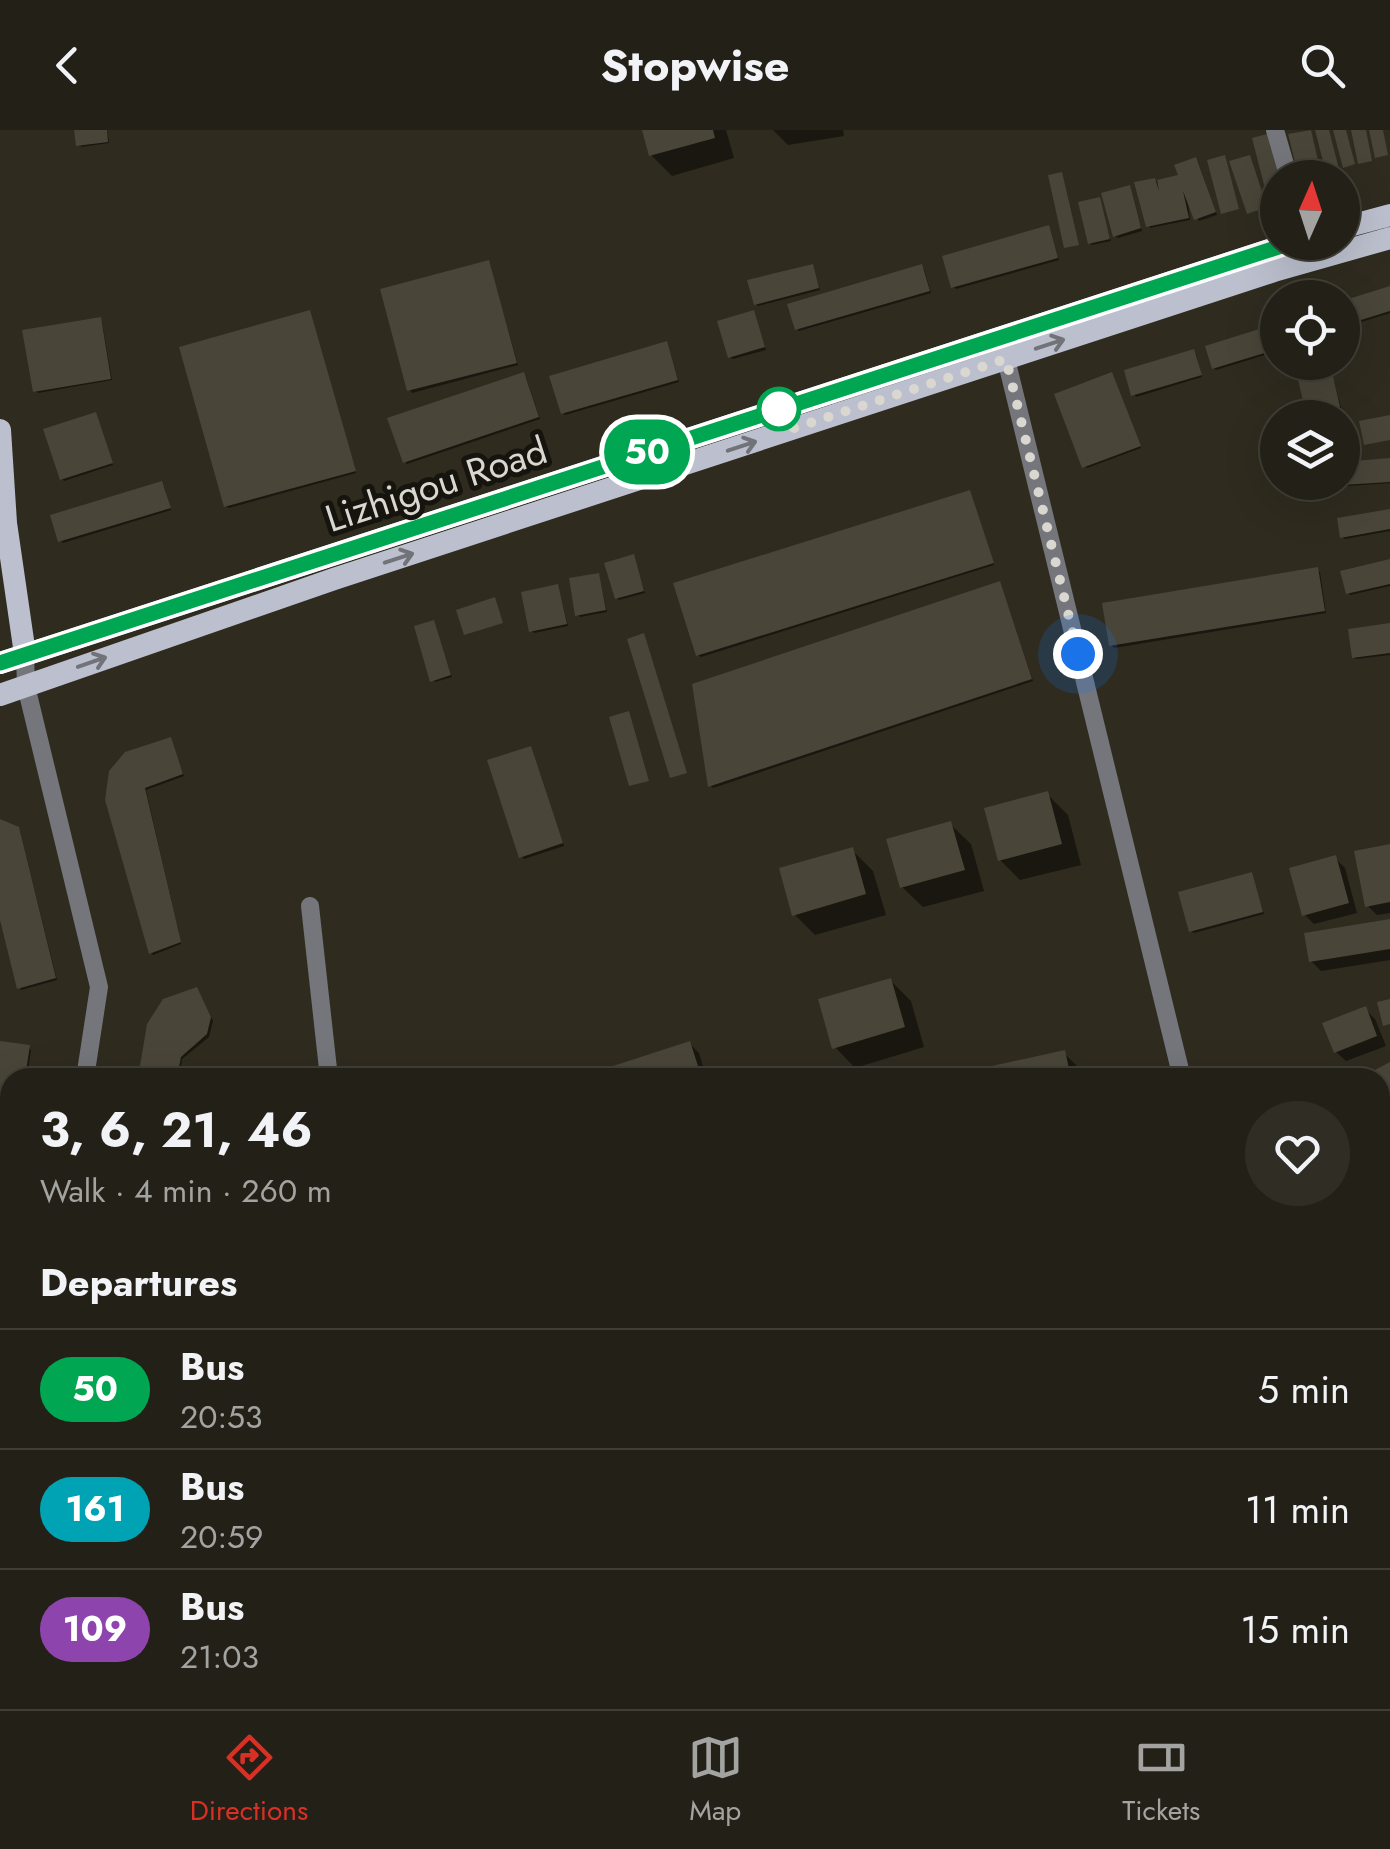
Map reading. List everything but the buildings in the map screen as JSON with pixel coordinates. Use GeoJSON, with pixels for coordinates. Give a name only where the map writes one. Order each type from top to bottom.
{"type":"FeatureCollection","features":[{"type":"Feature","properties":{"kind":"main road"},"geometry":{"type":"LineString","coordinates":[[1360,223],[1390,214]]}},
{"type":"Feature","properties":{"kind":"main road","name":"Lizhigou Road"},"geometry":{"type":"LineString","coordinates":[[0,696],[352,573],[1274,271],[1390,238]]}},
{"type":"Feature","properties":{"kind":"main road","name":"Lizhigou Road"},"geometry":{"type":"LineString","coordinates":[[0,663],[1260,253]]}},
{"type":"Feature","properties":{"kind":"main road"},"geometry":{"type":"LineString","coordinates":[[0,430],[6,523],[24,654]]}},
{"type":"Feature","properties":{"kind":"street"},"geometry":{"type":"LineString","coordinates":[[1275,130],[1284,160]]}},
{"type":"Feature","properties":{"kind":"street"},"geometry":{"type":"LineString","coordinates":[[1006,359],[1180,1068]]}},
{"type":"Feature","properties":{"kind":"street"},"geometry":{"type":"LineString","coordinates":[[24,654],[26,686],[99,987],[87,1068]]}},
{"type":"Feature","properties":{"kind":"street"},"geometry":{"type":"LineString","coordinates":[[310,906],[328,1068]]}},
{"type":"Feature","properties":{"kind":"bus line","name":"50"},"geometry":{"type":"LineString","coordinates":[[0,663],[1260,253]]}},
{"type":"Feature","properties":{"kind":"route"},"geometry":{"type":"LineString","coordinates":[[779,409],[782,432],[1006,359],[1078,654]]}}]}
